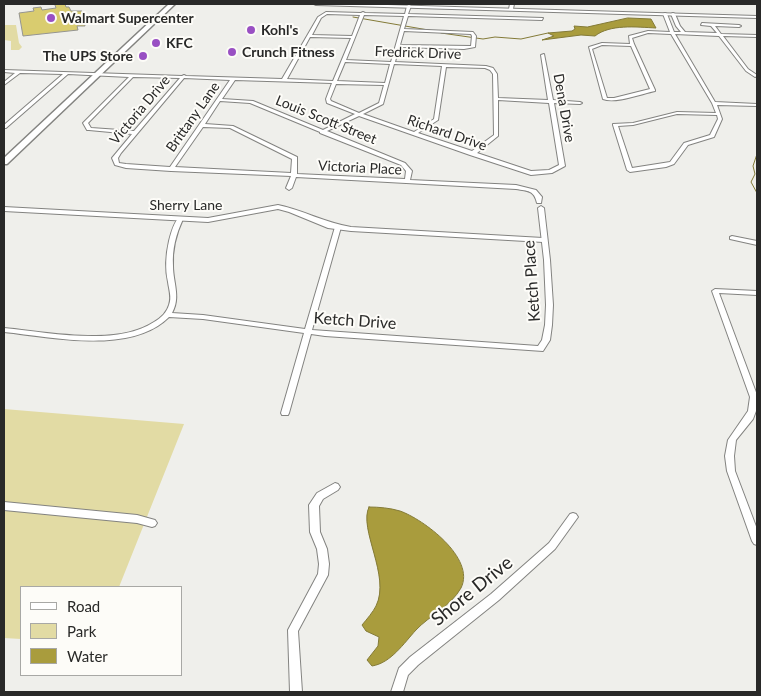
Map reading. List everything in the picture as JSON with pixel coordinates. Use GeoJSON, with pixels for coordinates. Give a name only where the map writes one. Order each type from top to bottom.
{"type":"FeatureCollection","features":[{"type":"Feature","properties":{"kind":"main road"},"geometry":{"type":"LineString","coordinates":[[5,160],[98,74],[104,72],[172,4]]}},
{"type":"Feature","properties":{"kind":"main road"},"geometry":{"type":"LineString","coordinates":[[157,21],[178,4]]}},
{"type":"Feature","properties":{"kind":"street"},"geometry":{"type":"LineString","coordinates":[[316,4],[511,7],[757,17]]}},
{"type":"Feature","properties":{"kind":"street"},"geometry":{"type":"LineString","coordinates":[[508,4],[511,7]]}},
{"type":"Feature","properties":{"kind":"street"},"geometry":{"type":"LineString","coordinates":[[322,132],[381,104],[409,6]]}},
{"type":"Feature","properties":{"kind":"street"},"geometry":{"type":"LineString","coordinates":[[284,80],[320,17],[326,13],[542,19]]}},
{"type":"Feature","properties":{"kind":"street"},"geometry":{"type":"LineString","coordinates":[[334,82],[363,13]]}},
{"type":"Feature","properties":{"kind":"street"},"geometry":{"type":"LineString","coordinates":[[665,14],[673,33],[714,103],[719,114],[720,120],[712,136],[686,144],[672,163],[645,170],[630,170],[615,125],[633,124],[676,113],[719,114]]}},
{"type":"Feature","properties":{"kind":"street"},"geometry":{"type":"LineString","coordinates":[[673,14],[678,26],[685,34]]}},
{"type":"Feature","properties":{"kind":"street"},"geometry":{"type":"LineString","coordinates":[[702,24],[739,26]]}},
{"type":"Feature","properties":{"kind":"street"},"geometry":{"type":"LineString","coordinates":[[670,26],[678,26]]}},
{"type":"Feature","properties":{"kind":"street"},"geometry":{"type":"LineString","coordinates":[[713,26],[746,70],[756,76]]}},
{"type":"Feature","properties":{"kind":"street"},"geometry":{"type":"LineString","coordinates":[[397,46],[473,47],[474,36],[472,33],[402,30]]}},
{"type":"Feature","properties":{"kind":"street"},"geometry":{"type":"LineString","coordinates":[[632,44],[602,44],[590,48],[605,99],[614,99],[653,90],[632,44],[630,37],[632,35],[648,32],[757,36]]}},
{"type":"Feature","properties":{"kind":"street"},"geometry":{"type":"LineString","coordinates":[[309,36],[352,37]]}},
{"type":"Feature","properties":{"kind":"street","name":"Dena Drive"},"geometry":{"type":"LineString","coordinates":[[543,55],[562,166]]}},
{"type":"Feature","properties":{"kind":"street","name":"Fredrick Drive"},"geometry":{"type":"LineString","coordinates":[[343,61],[492,69],[495,74],[495,100]]}},
{"type":"Feature","properties":{"kind":"street"},"geometry":{"type":"LineString","coordinates":[[414,134],[434,122],[438,115],[444,66]]}},
{"type":"Feature","properties":{"kind":"street"},"geometry":{"type":"LineString","coordinates":[[4,71],[387,84]]}},
{"type":"Feature","properties":{"kind":"street"},"geometry":{"type":"LineString","coordinates":[[4,84],[20,72]]}},
{"type":"Feature","properties":{"kind":"street"},"geometry":{"type":"LineString","coordinates":[[4,127],[67,74]]}},
{"type":"Feature","properties":{"kind":"street"},"geometry":{"type":"LineString","coordinates":[[98,74],[131,77],[153,75]]}},
{"type":"Feature","properties":{"kind":"street","name":"Victoria Drive"},"geometry":{"type":"LineString","coordinates":[[171,169],[126,166],[117,164],[115,158],[184,76]]}},
{"type":"Feature","properties":{"kind":"street"},"geometry":{"type":"LineString","coordinates":[[749,79],[756,76]]}},
{"type":"Feature","properties":{"kind":"street"},"geometry":{"type":"LineString","coordinates":[[131,77],[85,123],[89,129],[135,133]]}},
{"type":"Feature","properties":{"kind":"street","name":"Brittany Lane"},"geometry":{"type":"LineString","coordinates":[[171,169],[234,78]]}},
{"type":"Feature","properties":{"kind":"street","name":"Richard Drive"},"geometry":{"type":"LineString","coordinates":[[334,82],[328,100],[333,104],[361,115],[530,172],[550,172],[562,166]]}},
{"type":"Feature","properties":{"kind":"street","name":"Louis Scott Street"},"geometry":{"type":"LineString","coordinates":[[219,100],[252,102],[403,164],[409,171],[407,182]]}},
{"type":"Feature","properties":{"kind":"street"},"geometry":{"type":"LineString","coordinates":[[472,154],[496,136],[495,100],[580,103]]}},
{"type":"Feature","properties":{"kind":"street"},"geometry":{"type":"LineString","coordinates":[[714,103],[757,105]]}},
{"type":"Feature","properties":{"kind":"street"},"geometry":{"type":"LineString","coordinates":[[201,125],[230,127],[295,158],[294,175],[289,188]]}},
{"type":"Feature","properties":{"kind":"street","name":"Victoria Place"},"geometry":{"type":"LineString","coordinates":[[171,169],[526,188],[537,193],[540,205]]}},
{"type":"Feature","properties":{"kind":"street","name":"Ketch Place"},"geometry":{"type":"LineString","coordinates":[[540,205],[550,319],[544,344],[540,349]]}},
{"type":"Feature","properties":{"kind":"street","name":"Sherry Lane"},"geometry":{"type":"LineString","coordinates":[[4,209],[180,219],[222,219],[278,207],[338,227],[543,240]]}},
{"type":"Feature","properties":{"kind":"street"},"geometry":{"type":"LineString","coordinates":[[4,330],[119,337],[147,328],[168,315],[174,298],[171,275],[171,240],[180,219]]}},
{"type":"Feature","properties":{"kind":"street"},"geometry":{"type":"LineString","coordinates":[[285,413],[338,227]]}},
{"type":"Feature","properties":{"kind":"street"},"geometry":{"type":"LineString","coordinates":[[732,238],[757,243]]}},
{"type":"Feature","properties":{"kind":"street"},"geometry":{"type":"LineString","coordinates":[[757,293],[714,291],[754,397],[753,421],[732,440],[730,451],[732,471],[753,516],[757,541]]}},
{"type":"Feature","properties":{"kind":"street","name":"Ketch Drive"},"geometry":{"type":"LineString","coordinates":[[168,315],[308,331],[540,349]]}},
{"type":"Feature","properties":{"kind":"street"},"geometry":{"type":"LineString","coordinates":[[296,692],[293,630],[323,575],[322,549],[314,532],[314,505],[320,496],[335,487]]}},
{"type":"Feature","properties":{"kind":"street"},"geometry":{"type":"LineString","coordinates":[[4,506],[137,519],[152,524]]}},
{"type":"Feature","properties":{"kind":"street","name":"Shore Drive"},"geometry":{"type":"LineString","coordinates":[[397,692],[403,672],[414,661],[528,568],[552,546],[573,517]]}},
{"type":"Feature","properties":{"kind":"green space"},"geometry":{"type":"Polygon","coordinates":[[[4,25],[16,25],[19,43],[22,47],[19,50],[11,50],[11,41],[4,40],[4,25]]]}},
{"type":"Feature","properties":{"kind":"green space"},"geometry":{"type":"Polygon","coordinates":[[[4,409],[184,424],[119,586],[20,586],[20,639],[4,638],[4,409]]]}},
{"type":"Feature","properties":{"kind":"water"},"geometry":{"type":"Polygon","coordinates":[[[628,18],[651,19],[656,28],[616,28],[601,32],[595,36],[581,35],[542,40],[554,36],[548,33],[572,31],[575,29],[574,26],[587,27],[628,18]]]}},
{"type":"Feature","properties":{"kind":"water"},"geometry":{"type":"Polygon","coordinates":[[[369,507],[400,511],[421,522],[445,541],[461,564],[464,576],[461,588],[446,606],[421,625],[391,657],[372,666],[367,660],[378,646],[379,637],[366,631],[362,625],[376,606],[380,594],[380,581],[368,528],[367,516],[369,507]]]}},
{"type":"Feature","properties":{"kind":"building","name":"Walmart Supercenter"},"geometry":{"type":"Polygon","coordinates":[[[65,4],[71,11],[82,11],[85,26],[77,26],[78,30],[23,36],[19,13],[34,11],[33,8],[41,7],[42,10],[56,8],[55,5],[65,4]]]}},
{"type":"Feature","properties":{"kind":"waterway"},"geometry":{"type":"LineString","coordinates":[[353,17],[434,31]]}},
{"type":"Feature","properties":{"kind":"waterway"},"geometry":{"type":"LineString","coordinates":[[441,33],[483,39],[495,37],[521,39],[548,33]]}},
{"type":"Feature","properties":{"kind":"waterway"},"geometry":{"type":"LineString","coordinates":[[757,154],[753,166],[755,174],[751,182],[757,193]]}},
{"type":"Feature","properties":{"kind":"place","name":"Walmart Supercenter"},"geometry":{"type":"Point","coordinates":[51,18]}},
{"type":"Feature","properties":{"kind":"place","name":"Kohl's"},"geometry":{"type":"Point","coordinates":[251,30]}},
{"type":"Feature","properties":{"kind":"place","name":"KFC"},"geometry":{"type":"Point","coordinates":[156,43]}},
{"type":"Feature","properties":{"kind":"place","name":"Crunch Fitness"},"geometry":{"type":"Point","coordinates":[232,52]}},
{"type":"Feature","properties":{"kind":"place","name":"The UPS Store"},"geometry":{"type":"Point","coordinates":[143,56]}}]}
